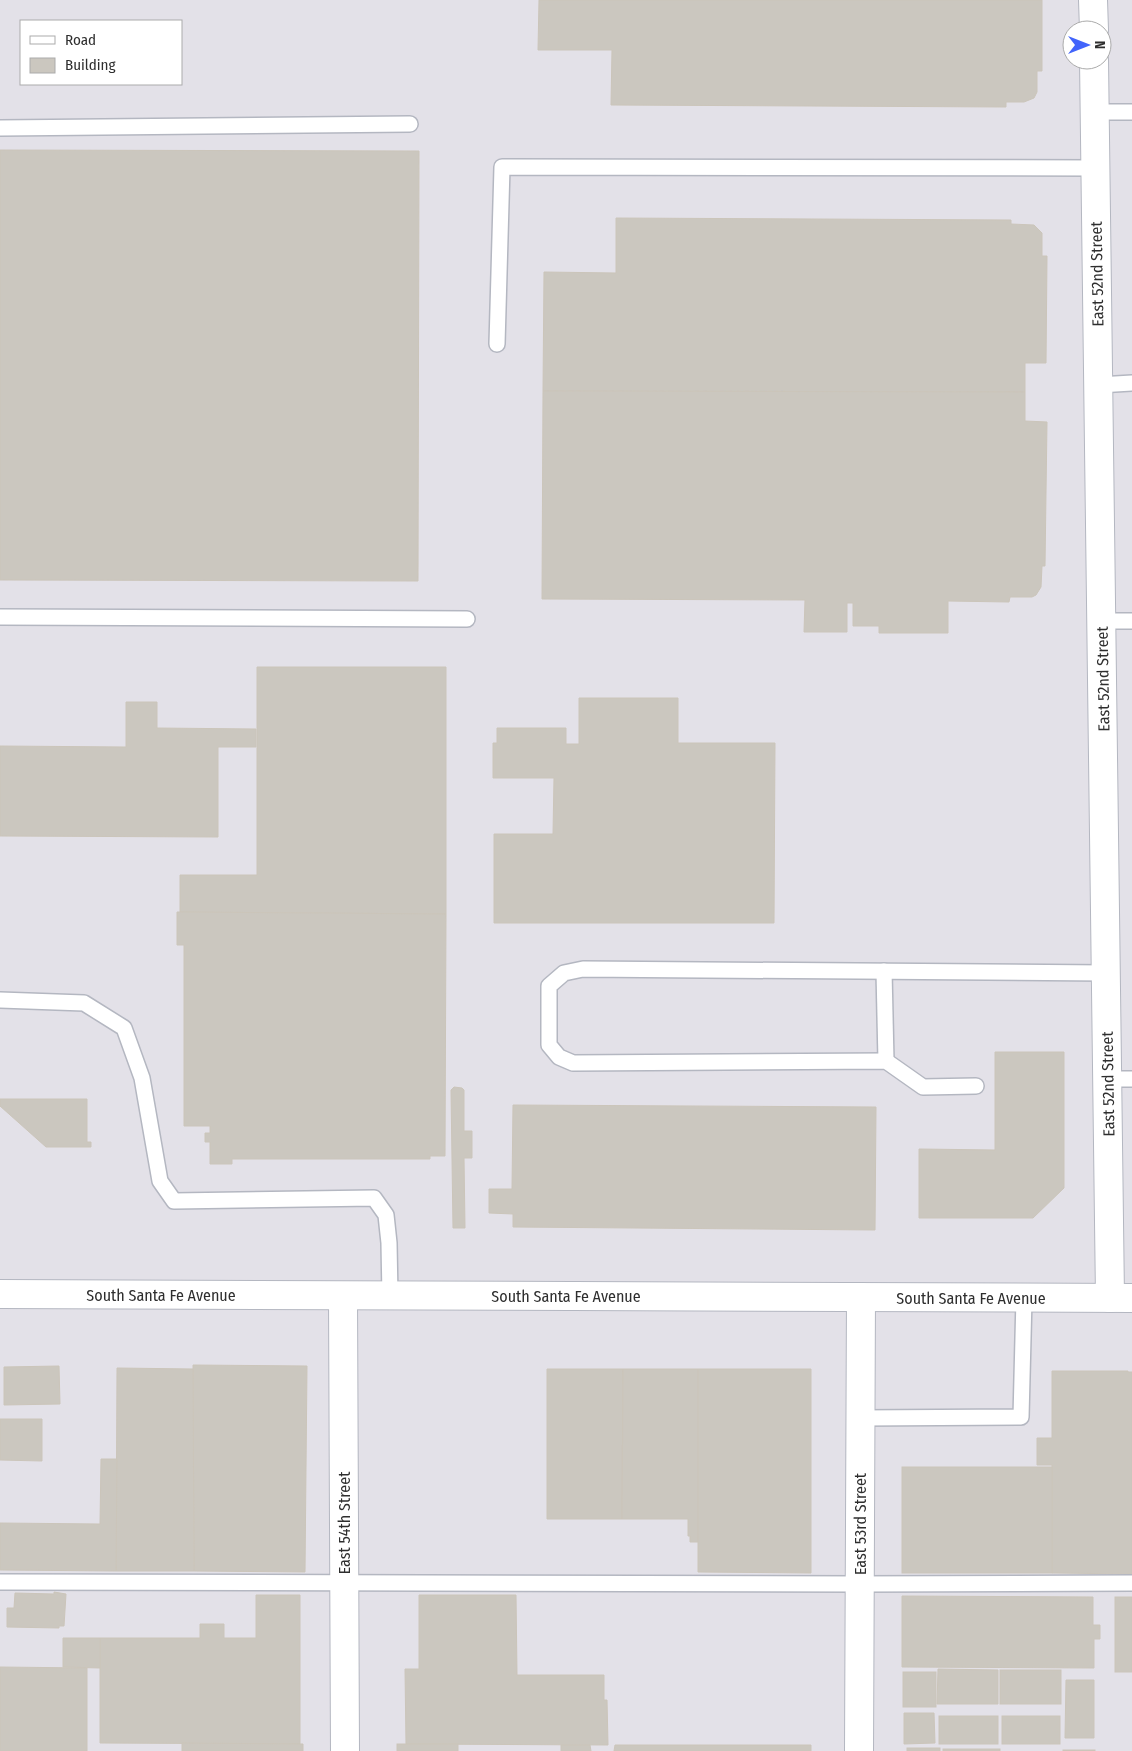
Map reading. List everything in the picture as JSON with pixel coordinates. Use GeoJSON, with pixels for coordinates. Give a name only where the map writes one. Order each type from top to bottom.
{"type":"FeatureCollection","features":[{"type":"Feature","properties":{"kind":"street"},"geometry":{"type":"LineString","coordinates":[[1093,0],[1094,20]]}},
{"type":"Feature","properties":{"kind":"street","name":"East 52nd Street"},"geometry":{"type":"LineString","coordinates":[[1094,70],[1106,973],[1120,1079],[1121,1298]]}},
{"type":"Feature","properties":{"kind":"street","name":"South Santa Fe Avenue"},"geometry":{"type":"LineString","coordinates":[[0,1294],[1121,1298]]}},
{"type":"Feature","properties":{"kind":"street","name":"East 54th Street"},"geometry":{"type":"LineString","coordinates":[[343,1296],[345,1751]]}},
{"type":"Feature","properties":{"kind":"street","name":"East 53rd Street"},"geometry":{"type":"LineString","coordinates":[[860,1297],[860,1751]]}},
{"type":"Feature","properties":{"kind":"lane"},"geometry":{"type":"LineString","coordinates":[[1095,112],[1132,112]]}},
{"type":"Feature","properties":{"kind":"lane"},"geometry":{"type":"LineString","coordinates":[[0,128],[410,124]]}},
{"type":"Feature","properties":{"kind":"lane"},"geometry":{"type":"LineString","coordinates":[[497,344],[502,167],[1096,168]]}},
{"type":"Feature","properties":{"kind":"lane"},"geometry":{"type":"LineString","coordinates":[[1099,385],[1132,383]]}},
{"type":"Feature","properties":{"kind":"lane"},"geometry":{"type":"LineString","coordinates":[[0,617],[467,619]]}},
{"type":"Feature","properties":{"kind":"lane"},"geometry":{"type":"LineString","coordinates":[[1102,621],[1132,621]]}},
{"type":"Feature","properties":{"kind":"lane"},"geometry":{"type":"LineString","coordinates":[[976,1086],[923,1087],[886,1061],[573,1063],[559,1056],[549,1045],[549,986],[564,973],[583,969],[1106,973]]}},
{"type":"Feature","properties":{"kind":"lane"},"geometry":{"type":"LineString","coordinates":[[884,971],[886,1061]]}},
{"type":"Feature","properties":{"kind":"lane"},"geometry":{"type":"LineString","coordinates":[[0,1000],[84,1003],[124,1028],[142,1078],[160,1181],[174,1201],[374,1198],[386,1215],[389,1242],[390,1296]]}},
{"type":"Feature","properties":{"kind":"lane"},"geometry":{"type":"LineString","coordinates":[[860,1418],[1021,1417],[1024,1298]]}},
{"type":"Feature","properties":{"kind":"lane"},"geometry":{"type":"LineString","coordinates":[[0,1582],[1132,1583]]}},
{"type":"Feature","properties":{"kind":"shaded area"},"geometry":{"type":"Polygon","coordinates":[[[0,0],[1132,0],[1132,1751],[0,1751],[0,0]]]}},
{"type":"Feature","properties":{"kind":"building"},"geometry":{"type":"Polygon","coordinates":[[[539,0],[1042,0],[1042,71],[1037,71],[1037,92],[1034,98],[1024,102],[1006,102],[1006,107],[611,105],[612,50],[538,50],[539,0]]]}},
{"type":"Feature","properties":{"kind":"building"},"geometry":{"type":"Polygon","coordinates":[[[0,150],[419,151],[418,581],[0,580],[0,150]]]}},
{"type":"Feature","properties":{"kind":"building"},"geometry":{"type":"Polygon","coordinates":[[[616,218],[1011,220],[1011,224],[1034,225],[1042,233],[1042,256],[1047,256],[1046,363],[1025,363],[1025,392],[543,391],[544,272],[616,273],[616,218]]]}},
{"type":"Feature","properties":{"kind":"building"},"geometry":{"type":"Polygon","coordinates":[[[543,391],[1025,392],[1025,421],[1047,422],[1045,566],[1042,566],[1041,587],[1036,595],[1032,597],[1010,597],[1009,602],[948,601],[948,633],[879,633],[879,626],[853,626],[853,603],[847,603],[847,632],[804,632],[805,600],[542,599],[543,391]]]}},
{"type":"Feature","properties":{"kind":"building"},"geometry":{"type":"Polygon","coordinates":[[[257,667],[446,667],[446,914],[180,912],[180,875],[257,875],[257,667]]]}},
{"type":"Feature","properties":{"kind":"building"},"geometry":{"type":"Polygon","coordinates":[[[579,698],[678,698],[678,743],[775,743],[774,923],[494,923],[494,834],[553,834],[554,778],[493,778],[493,743],[497,743],[497,728],[566,728],[566,744],[579,744],[579,698]]]}},
{"type":"Feature","properties":{"kind":"building"},"geometry":{"type":"Polygon","coordinates":[[[126,702],[157,702],[157,728],[256,729],[256,747],[218,747],[218,837],[0,836],[0,746],[126,747],[126,702]]]}},
{"type":"Feature","properties":{"kind":"building"},"geometry":{"type":"Polygon","coordinates":[[[177,912],[446,914],[445,1156],[430,1156],[430,1159],[232,1159],[232,1164],[210,1164],[210,1142],[205,1142],[205,1133],[210,1133],[210,1126],[184,1126],[184,945],[177,945],[177,912]]]}},
{"type":"Feature","properties":{"kind":"building"},"geometry":{"type":"Polygon","coordinates":[[[995,1052],[1064,1052],[1064,1188],[1033,1218],[919,1218],[919,1149],[995,1150],[995,1052]]]}},
{"type":"Feature","properties":{"kind":"building"},"geometry":{"type":"Polygon","coordinates":[[[454,1087],[464,1090],[464,1131],[472,1131],[472,1158],[464,1158],[465,1228],[453,1228],[451,1090],[454,1087]]]}},
{"type":"Feature","properties":{"kind":"building"},"geometry":{"type":"Polygon","coordinates":[[[0,1099],[87,1099],[87,1142],[91,1142],[91,1147],[46,1147],[0,1106],[0,1099]]]}},
{"type":"Feature","properties":{"kind":"building"},"geometry":{"type":"Polygon","coordinates":[[[513,1105],[876,1107],[875,1230],[513,1227],[513,1214],[489,1213],[489,1189],[512,1189],[513,1105]]]}},
{"type":"Feature","properties":{"kind":"building"},"geometry":{"type":"Polygon","coordinates":[[[193,1365],[307,1366],[305,1572],[194,1571],[193,1365]]]}},
{"type":"Feature","properties":{"kind":"building"},"geometry":{"type":"Polygon","coordinates":[[[59,1366],[60,1404],[4,1405],[4,1367],[59,1366]]]}},
{"type":"Feature","properties":{"kind":"building"},"geometry":{"type":"Polygon","coordinates":[[[117,1368],[193,1369],[194,1571],[116,1571],[117,1368]]]}},
{"type":"Feature","properties":{"kind":"building"},"geometry":{"type":"Polygon","coordinates":[[[547,1369],[623,1369],[622,1519],[547,1519],[547,1369]]]}},
{"type":"Feature","properties":{"kind":"building"},"geometry":{"type":"Polygon","coordinates":[[[623,1369],[698,1369],[698,1542],[690,1542],[688,1519],[622,1519],[623,1369]]]}},
{"type":"Feature","properties":{"kind":"building"},"geometry":{"type":"Polygon","coordinates":[[[698,1369],[811,1369],[811,1573],[698,1572],[698,1369]]]}},
{"type":"Feature","properties":{"kind":"building"},"geometry":{"type":"Polygon","coordinates":[[[1052,1371],[1132,1372],[1132,1574],[1052,1573],[1052,1465],[1037,1465],[1037,1438],[1052,1438],[1052,1371]]]}},
{"type":"Feature","properties":{"kind":"building"},"geometry":{"type":"Polygon","coordinates":[[[0,1419],[42,1419],[42,1461],[0,1460],[0,1419]]]}},
{"type":"Feature","properties":{"kind":"building"},"geometry":{"type":"Polygon","coordinates":[[[101,1459],[117,1459],[116,1571],[0,1570],[0,1523],[100,1524],[101,1459]]]}},
{"type":"Feature","properties":{"kind":"building"},"geometry":{"type":"Polygon","coordinates":[[[902,1467],[1052,1467],[1052,1573],[902,1573],[902,1467]]]}},
{"type":"Feature","properties":{"kind":"building"},"geometry":{"type":"Polygon","coordinates":[[[54,1592],[66,1594],[64,1626],[59,1626],[59,1628],[7,1627],[7,1608],[14,1608],[15,1593],[54,1594],[54,1592]]]}},
{"type":"Feature","properties":{"kind":"building"},"geometry":{"type":"Polygon","coordinates":[[[256,1595],[300,1595],[300,1744],[100,1743],[100,1638],[200,1638],[200,1624],[224,1624],[224,1638],[256,1638],[256,1595]]]}},
{"type":"Feature","properties":{"kind":"building"},"geometry":{"type":"Polygon","coordinates":[[[419,1595],[516,1595],[517,1675],[604,1675],[604,1700],[607,1700],[608,1745],[406,1744],[405,1669],[419,1669],[419,1595]]]}},
{"type":"Feature","properties":{"kind":"building"},"geometry":{"type":"Polygon","coordinates":[[[902,1596],[1093,1597],[1093,1625],[1100,1625],[1100,1639],[1094,1639],[1094,1668],[902,1667],[902,1596]]]}},
{"type":"Feature","properties":{"kind":"building"},"geometry":{"type":"Polygon","coordinates":[[[1115,1597],[1132,1597],[1132,1672],[1115,1672],[1115,1597]]]}},
{"type":"Feature","properties":{"kind":"building"},"geometry":{"type":"Polygon","coordinates":[[[63,1638],[100,1638],[100,1668],[63,1667],[63,1638]]]}},
{"type":"Feature","properties":{"kind":"building"},"geometry":{"type":"Polygon","coordinates":[[[0,1667],[87,1668],[87,1751],[0,1751],[0,1667]]]}},
{"type":"Feature","properties":{"kind":"building"},"geometry":{"type":"Polygon","coordinates":[[[938,1669],[998,1670],[998,1704],[937,1704],[938,1669]]]}},
{"type":"Feature","properties":{"kind":"building"},"geometry":{"type":"Polygon","coordinates":[[[1000,1670],[1061,1670],[1061,1704],[1000,1704],[1000,1670]]]}},
{"type":"Feature","properties":{"kind":"building"},"geometry":{"type":"Polygon","coordinates":[[[903,1672],[936,1672],[936,1707],[903,1707],[903,1672]]]}},
{"type":"Feature","properties":{"kind":"building"},"geometry":{"type":"Polygon","coordinates":[[[1066,1680],[1094,1680],[1094,1738],[1065,1738],[1066,1680]]]}},
{"type":"Feature","properties":{"kind":"building"},"geometry":{"type":"Polygon","coordinates":[[[904,1713],[934,1713],[935,1743],[904,1744],[904,1713]]]}},
{"type":"Feature","properties":{"kind":"building"},"geometry":{"type":"Polygon","coordinates":[[[939,1716],[998,1716],[998,1744],[939,1744],[939,1716]]]}},
{"type":"Feature","properties":{"kind":"building"},"geometry":{"type":"Polygon","coordinates":[[[1002,1716],[1060,1716],[1060,1744],[1002,1744],[1002,1716]]]}},
{"type":"Feature","properties":{"kind":"building"},"geometry":{"type":"Polygon","coordinates":[[[182,1743],[303,1744],[303,1751],[182,1751],[182,1743]]]}},
{"type":"Feature","properties":{"kind":"building"},"geometry":{"type":"Polygon","coordinates":[[[397,1744],[458,1744],[458,1751],[397,1751],[397,1744]]]}},
{"type":"Feature","properties":{"kind":"building"},"geometry":{"type":"Polygon","coordinates":[[[561,1745],[590,1745],[591,1751],[561,1751],[561,1745]]]}},
{"type":"Feature","properties":{"kind":"building"},"geometry":{"type":"Polygon","coordinates":[[[615,1745],[811,1745],[811,1751],[614,1751],[615,1745]]]}},
{"type":"Feature","properties":{"kind":"building"},"geometry":{"type":"Polygon","coordinates":[[[907,1748],[940,1748],[940,1751],[907,1751],[907,1748]]]}},
{"type":"Feature","properties":{"kind":"building"},"geometry":{"type":"Polygon","coordinates":[[[943,1749],[1000,1749],[1000,1751],[943,1751],[943,1749]]]}},
{"type":"Feature","properties":{"kind":"building"},"geometry":{"type":"Polygon","coordinates":[[[1095,1750],[1095,1751],[1063,1751],[1095,1750]]]}}]}
